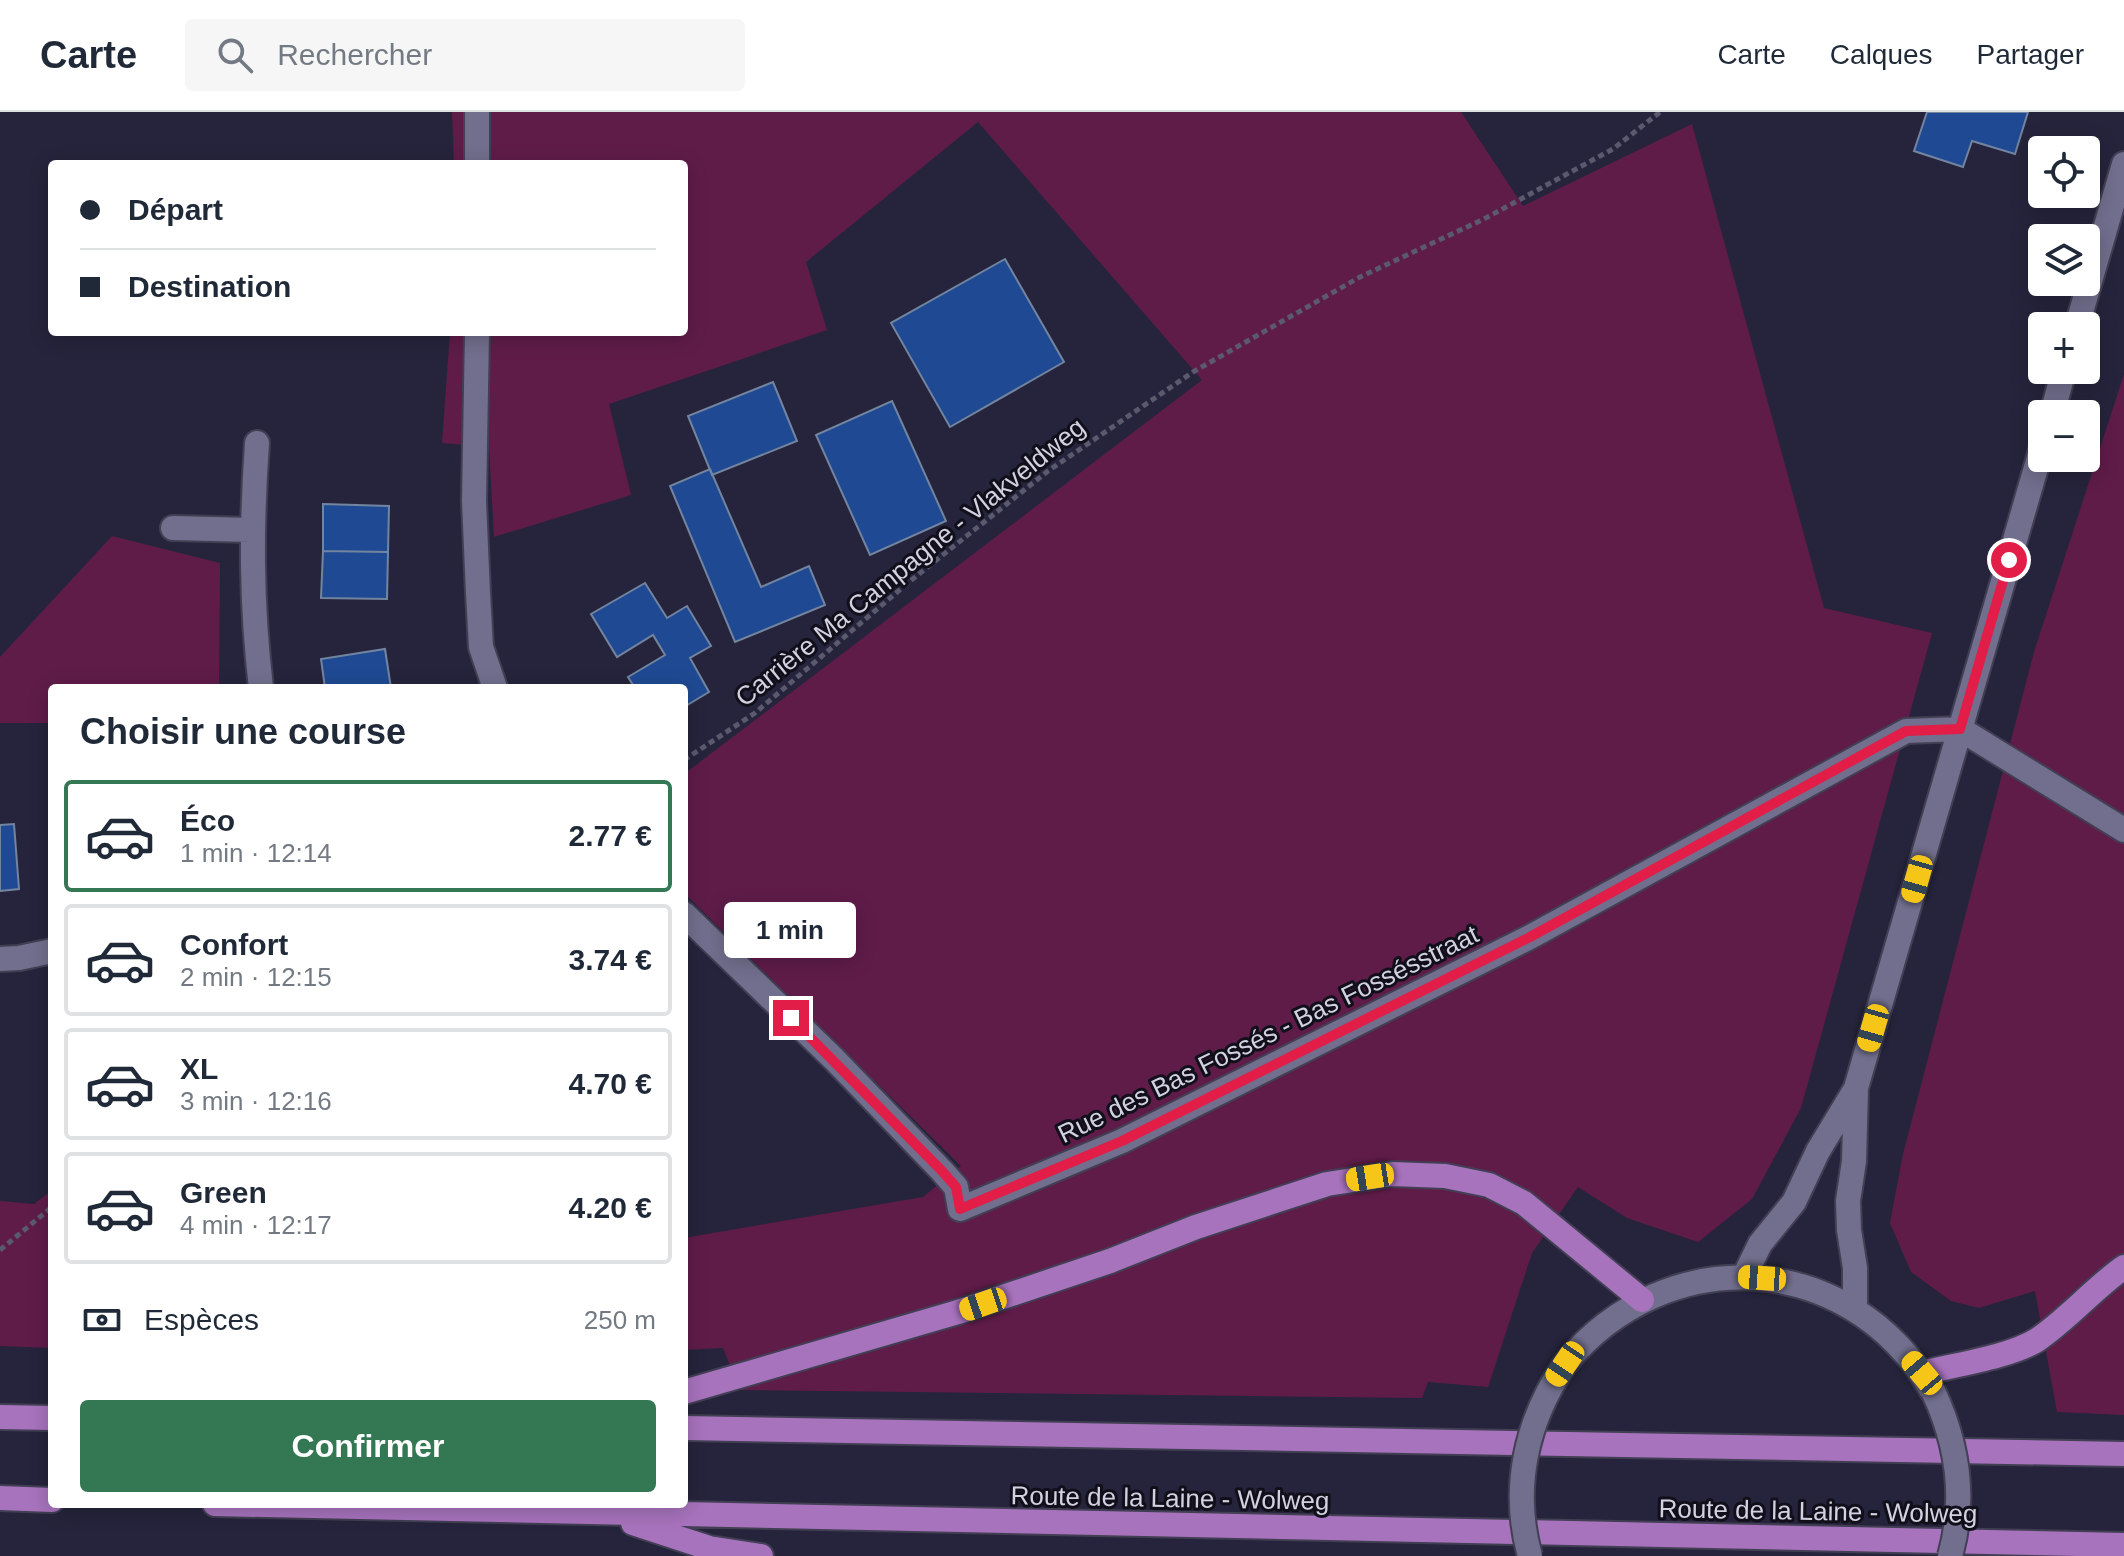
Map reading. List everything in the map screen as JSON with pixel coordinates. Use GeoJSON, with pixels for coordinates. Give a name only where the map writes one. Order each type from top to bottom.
{"type":"FeatureCollection","features":[{"type":"Feature","properties":{"kind":"highway"},"geometry":{"type":"LineString","coordinates":[[688,1391],[958,1312],[1327,1184],[1392,1174],[1445,1176],[1489,1185],[1524,1203],[1642,1300]]}},
{"type":"Feature","properties":{"kind":"highway"},"geometry":{"type":"LineString","coordinates":[[1927,1382],[2035,1341],[2124,1267]]}},
{"type":"Feature","properties":{"kind":"highway"},"geometry":{"type":"LineString","coordinates":[[0,1417],[48,1418]]}},
{"type":"Feature","properties":{"kind":"highway"},"geometry":{"type":"LineString","coordinates":[[688,1428],[2124,1454]]}},
{"type":"Feature","properties":{"kind":"highway"},"geometry":{"type":"LineString","coordinates":[[0,1498],[48,1500]]}},
{"type":"Feature","properties":{"kind":"highway","name":"Route de la Laine - Wolweg"},"geometry":{"type":"LineString","coordinates":[[372,1508],[2124,1545]]}},
{"type":"Feature","properties":{"kind":"highway"},"geometry":{"type":"LineString","coordinates":[[608,1514],[709,1548],[761,1556]]}},
{"type":"Feature","properties":{"kind":"street"},"geometry":{"type":"LineString","coordinates":[[477,112],[477,160]]}},
{"type":"Feature","properties":{"kind":"street"},"geometry":{"type":"LineString","coordinates":[[2081,312],[2124,164]]}},
{"type":"Feature","properties":{"kind":"street"},"geometry":{"type":"LineString","coordinates":[[477,336],[474,501],[478,593],[481,647],[494,684]]}},
{"type":"Feature","properties":{"kind":"street"},"geometry":{"type":"LineString","coordinates":[[257,443],[251,530],[254,631],[261,684]]}},
{"type":"Feature","properties":{"kind":"street"},"geometry":{"type":"LineString","coordinates":[[1855,1310],[1848,1201],[1854,1161],[1856,1088],[2035,472]]}},
{"type":"Feature","properties":{"kind":"street"},"geometry":{"type":"LineString","coordinates":[[173,528],[251,530]]}},
{"type":"Feature","properties":{"kind":"street"},"geometry":{"type":"LineString","coordinates":[[1960,729],[2124,830]]}},
{"type":"Feature","properties":{"kind":"street","name":"Rue des Bas Fossés - Bas Fossésstraat"},"geometry":{"type":"LineString","coordinates":[[688,918],[834,1059],[942,1171],[956,1187],[960,1209],[1122,1141],[1530,937],[1906,731],[1960,729]]}},
{"type":"Feature","properties":{"kind":"street"},"geometry":{"type":"LineString","coordinates":[[0,959],[48,952]]}},
{"type":"Feature","properties":{"kind":"street"},"geometry":{"type":"LineString","coordinates":[[1744,1277],[1760,1244],[1794,1202],[1818,1151],[1856,1088]]}},
{"type":"Feature","properties":{"kind":"street"},"geometry":{"type":"LineString","coordinates":[[1530,1556],[1521,1501],[1524,1459],[1539,1410],[1565,1364],[1588,1339],[1642,1300],[1700,1280],[1744,1277],[1780,1280],[1817,1290],[1855,1310],[1893,1338],[1927,1382],[1950,1432],[1958,1476],[1958,1521],[1950,1556]]}},
{"type":"Feature","properties":{"kind":"path","name":"Carrière Ma Campagne - Vlakveldweg"},"geometry":{"type":"LineString","coordinates":[[688,757],[755,713],[909,582],[1048,471],[1193,372],[1360,277],[1484,219],[1613,149],[1660,112]]}},
{"type":"Feature","properties":{"kind":"path"},"geometry":{"type":"LineString","coordinates":[[0,1250],[48,1210]]}},
{"type":"Feature","properties":{"kind":"shaded area"},"geometry":{"type":"Polygon","coordinates":[[[452,112],[1461,112],[1523,206],[1692,124],[1824,608],[1932,633],[1801,1108],[1752,1199],[1698,1242],[1627,1218],[1578,1187],[1532,1253],[1488,1387],[1428,1382],[1422,1398],[740,1390],[723,1348],[688,1350],[688,1237],[923,1197],[961,1166],[688,897],[688,771],[1202,380],[978,122],[806,262],[827,330],[609,404],[631,495],[494,537],[489,447],[442,443],[450,336],[688,336],[688,160],[454,160],[452,112]]]}},
{"type":"Feature","properties":{"kind":"shaded area"},"geometry":{"type":"Polygon","coordinates":[[[2124,374],[2124,1415],[2057,1412],[2035,1291],[1979,1308],[1951,1301],[1911,1272],[1890,1223],[1903,1154],[2034,652],[2092,472],[2100,472],[2100,448],[2124,374]]]}},
{"type":"Feature","properties":{"kind":"shaded area"},"geometry":{"type":"Polygon","coordinates":[[[112,536],[220,563],[219,684],[48,684],[48,723],[0,723],[0,657],[112,536]]]}},
{"type":"Feature","properties":{"kind":"shaded area"},"geometry":{"type":"Polygon","coordinates":[[[48,1193],[48,1348],[0,1346],[0,1201],[34,1204],[48,1193]]]}},
{"type":"Feature","properties":{"kind":"building"},"geometry":{"type":"Polygon","coordinates":[[[1927,112],[2028,112],[2015,154],[1972,141],[1963,167],[1914,151],[1927,112]]]}},
{"type":"Feature","properties":{"kind":"building"},"geometry":{"type":"Polygon","coordinates":[[[1005,259],[1064,362],[950,427],[891,323],[1005,259]]]}},
{"type":"Feature","properties":{"kind":"building"},"geometry":{"type":"Polygon","coordinates":[[[773,382],[797,441],[712,475],[688,416],[773,382]]]}},
{"type":"Feature","properties":{"kind":"building"},"geometry":{"type":"Polygon","coordinates":[[[892,401],[946,521],[870,555],[816,435],[892,401]]]}},
{"type":"Feature","properties":{"kind":"building"},"geometry":{"type":"Polygon","coordinates":[[[710,469],[761,587],[809,566],[825,605],[735,642],[670,486],[710,469]]]}},
{"type":"Feature","properties":{"kind":"building"},"geometry":{"type":"Polygon","coordinates":[[[323,504],[389,506],[388,552],[323,551],[323,504]]]}},
{"type":"Feature","properties":{"kind":"building"},"geometry":{"type":"Polygon","coordinates":[[[323,551],[388,552],[387,599],[321,598],[323,551]]]}},
{"type":"Feature","properties":{"kind":"building"},"geometry":{"type":"Polygon","coordinates":[[[645,583],[667,618],[687,606],[711,646],[690,658],[709,692],[688,705],[688,684],[632,684],[628,677],[665,655],[653,635],[617,657],[591,614],[645,583]]]}},
{"type":"Feature","properties":{"kind":"building"},"geometry":{"type":"Polygon","coordinates":[[[385,649],[390,684],[324,684],[321,659],[385,649]]]}},
{"type":"Feature","properties":{"kind":"building"},"geometry":{"type":"Polygon","coordinates":[[[14,824],[19,889],[0,891],[0,825],[14,824]]]}},
{"type":"Feature","properties":{"kind":"route"},"geometry":{"type":"LineString","coordinates":[[791,1018],[942,1171],[956,1187],[960,1209],[1122,1141],[1530,937],[1906,731],[1960,729],[2009,560]]}}]}
